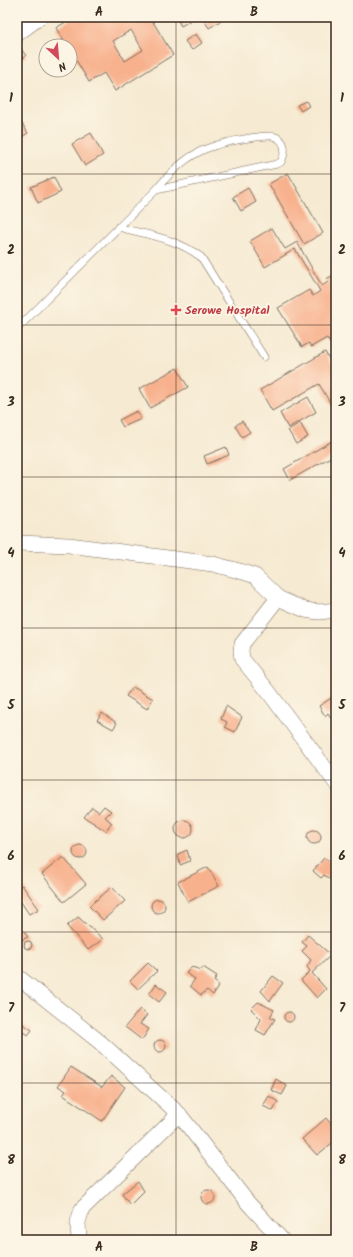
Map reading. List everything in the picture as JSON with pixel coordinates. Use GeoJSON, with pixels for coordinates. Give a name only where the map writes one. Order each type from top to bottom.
{"type":"FeatureCollection","features":[{"type":"Feature","properties":{"kind":"street"},"geometry":{"type":"LineString","coordinates":[[17,34],[40,17]]}},
{"type":"Feature","properties":{"kind":"street"},"geometry":{"type":"LineString","coordinates":[[17,543],[69,545],[213,564],[255,576],[278,598],[305,610],[319,612],[336,610]]}},
{"type":"Feature","properties":{"kind":"street"},"geometry":{"type":"LineString","coordinates":[[278,598],[242,644],[242,659],[268,691],[336,783]]}},
{"type":"Feature","properties":{"kind":"street"},"geometry":{"type":"LineString","coordinates":[[17,976],[101,1043],[147,1083],[179,1114],[248,1203],[282,1240]]}},
{"type":"Feature","properties":{"kind":"street"},"geometry":{"type":"LineString","coordinates":[[79,1240],[78,1222],[82,1209],[179,1114]]}},
{"type":"Feature","properties":{"kind":"lane"},"geometry":{"type":"LineString","coordinates":[[17,329],[181,164],[197,153],[215,145],[260,136],[272,136],[284,145],[284,157],[281,162],[277,164],[156,190]]}},
{"type":"Feature","properties":{"kind":"lane"},"geometry":{"type":"LineString","coordinates":[[118,227],[172,241],[189,248],[201,257],[264,357]]}},
{"type":"Feature","properties":{"kind":"building"},"geometry":{"type":"Polygon","coordinates":[[[74,17],[150,17],[173,55],[115,91],[104,73],[89,82],[78,63],[78,38],[62,38],[56,28],[74,17]],[[131,30],[113,41],[125,61],[143,50],[131,30]]]}},
{"type":"Feature","properties":{"kind":"building"},"geometry":{"type":"Polygon","coordinates":[[[176,17],[189,17],[191,20],[181,26],[176,17]]]}},
{"type":"Feature","properties":{"kind":"building"},"geometry":{"type":"Polygon","coordinates":[[[202,17],[227,17],[209,28],[202,17]]]}},
{"type":"Feature","properties":{"kind":"building"},"geometry":{"type":"Polygon","coordinates":[[[196,34],[202,43],[192,50],[185,41],[196,34]]]}},
{"type":"Feature","properties":{"kind":"building"},"geometry":{"type":"Polygon","coordinates":[[[18,44],[26,56],[17,62],[17,45],[18,44]]]}},
{"type":"Feature","properties":{"kind":"building"},"geometry":{"type":"Polygon","coordinates":[[[306,101],[309,106],[301,111],[297,105],[306,101]]]}},
{"type":"Feature","properties":{"kind":"building"},"geometry":{"type":"Polygon","coordinates":[[[17,116],[28,133],[17,140],[17,116]]]}},
{"type":"Feature","properties":{"kind":"building"},"geometry":{"type":"Polygon","coordinates":[[[91,133],[103,155],[85,166],[72,144],[91,133]]]}},
{"type":"Feature","properties":{"kind":"building"},"geometry":{"type":"Polygon","coordinates":[[[288,173],[323,233],[304,244],[269,184],[288,173]]]}},
{"type":"Feature","properties":{"kind":"building"},"geometry":{"type":"Polygon","coordinates":[[[54,177],[61,192],[38,203],[31,187],[54,177]]]}},
{"type":"Feature","properties":{"kind":"building"},"geometry":{"type":"Polygon","coordinates":[[[248,188],[256,202],[241,211],[233,197],[248,188]]]}},
{"type":"Feature","properties":{"kind":"building"},"geometry":{"type":"Polygon","coordinates":[[[272,228],[285,249],[297,242],[322,286],[328,282],[326,279],[336,274],[336,353],[327,338],[311,347],[309,343],[302,347],[278,308],[309,290],[313,296],[320,291],[295,249],[265,267],[250,241],[272,228]]]}},
{"type":"Feature","properties":{"kind":"building"},"geometry":{"type":"Polygon","coordinates":[[[325,352],[335,369],[336,368],[336,404],[332,406],[319,384],[272,411],[260,390],[325,352]]]}},
{"type":"Feature","properties":{"kind":"building"},"geometry":{"type":"Polygon","coordinates":[[[177,368],[188,387],[150,408],[139,389],[177,368]]]}},
{"type":"Feature","properties":{"kind":"building"},"geometry":{"type":"Polygon","coordinates":[[[308,397],[316,412],[288,428],[280,413],[308,397]]]}},
{"type":"Feature","properties":{"kind":"building"},"geometry":{"type":"Polygon","coordinates":[[[137,411],[141,419],[123,427],[119,420],[137,411]]]}},
{"type":"Feature","properties":{"kind":"building"},"geometry":{"type":"Polygon","coordinates":[[[242,421],[250,432],[242,437],[235,426],[242,421]]]}},
{"type":"Feature","properties":{"kind":"building"},"geometry":{"type":"Polygon","coordinates":[[[300,423],[308,437],[296,444],[288,430],[300,423]]]}},
{"type":"Feature","properties":{"kind":"building"},"geometry":{"type":"Polygon","coordinates":[[[332,441],[336,448],[336,454],[290,480],[284,469],[332,441]]]}},
{"type":"Feature","properties":{"kind":"building"},"geometry":{"type":"Polygon","coordinates":[[[226,447],[229,455],[207,464],[204,456],[226,447]]]}},
{"type":"Feature","properties":{"kind":"building"},"geometry":{"type":"Polygon","coordinates":[[[133,687],[153,699],[147,709],[126,696],[133,687]]]}},
{"type":"Feature","properties":{"kind":"building"},"geometry":{"type":"Polygon","coordinates":[[[336,695],[336,726],[328,713],[325,716],[319,706],[336,695]]]}},
{"type":"Feature","properties":{"kind":"building"},"geometry":{"type":"Polygon","coordinates":[[[226,706],[242,717],[235,732],[225,727],[227,722],[221,719],[226,706]]]}},
{"type":"Feature","properties":{"kind":"building"},"geometry":{"type":"Polygon","coordinates":[[[102,713],[117,723],[113,729],[97,720],[102,713]]]}},
{"type":"Feature","properties":{"kind":"building"},"geometry":{"type":"Polygon","coordinates":[[[104,806],[111,811],[105,817],[112,823],[106,831],[84,817],[92,807],[99,812],[104,806]]]}},
{"type":"Feature","properties":{"kind":"building"},"geometry":{"type":"Polygon","coordinates":[[[184,820],[190,823],[193,829],[190,835],[184,838],[178,835],[175,829],[178,823],[184,820]]]}},
{"type":"Feature","properties":{"kind":"building"},"geometry":{"type":"Polygon","coordinates":[[[314,830],[319,832],[321,837],[319,842],[314,844],[309,842],[307,837],[309,832],[314,830]]]}},
{"type":"Feature","properties":{"kind":"building"},"geometry":{"type":"Polygon","coordinates":[[[80,845],[85,847],[87,852],[85,857],[80,859],[75,857],[73,852],[75,847],[80,845]]]}},
{"type":"Feature","properties":{"kind":"building"},"geometry":{"type":"Polygon","coordinates":[[[187,850],[190,861],[180,865],[178,854],[187,850]]]}},
{"type":"Feature","properties":{"kind":"building"},"geometry":{"type":"Polygon","coordinates":[[[63,857],[86,884],[64,902],[42,874],[63,857]]]}},
{"type":"Feature","properties":{"kind":"building"},"geometry":{"type":"Polygon","coordinates":[[[324,858],[332,862],[330,866],[336,871],[336,883],[324,875],[321,878],[313,871],[324,858]]]}},
{"type":"Feature","properties":{"kind":"building"},"geometry":{"type":"Polygon","coordinates":[[[208,867],[219,886],[188,902],[178,882],[208,867]]]}},
{"type":"Feature","properties":{"kind":"building"},"geometry":{"type":"Polygon","coordinates":[[[22,885],[39,909],[29,914],[17,896],[17,888],[22,885]]]}},
{"type":"Feature","properties":{"kind":"building"},"geometry":{"type":"Polygon","coordinates":[[[112,887],[125,901],[103,920],[89,906],[112,887]]]}},
{"type":"Feature","properties":{"kind":"building"},"geometry":{"type":"Polygon","coordinates":[[[155,899],[161,899],[165,903],[165,909],[161,913],[155,913],[151,909],[151,903],[155,899]]]}},
{"type":"Feature","properties":{"kind":"building"},"geometry":{"type":"Polygon","coordinates":[[[78,917],[103,939],[88,950],[67,926],[78,917]]]}},
{"type":"Feature","properties":{"kind":"building"},"geometry":{"type":"Polygon","coordinates":[[[22,929],[28,937],[19,941],[17,939],[17,931],[22,929]]]}},
{"type":"Feature","properties":{"kind":"building"},"geometry":{"type":"Polygon","coordinates":[[[308,935],[331,955],[312,973],[326,989],[317,998],[301,980],[310,971],[307,967],[311,960],[302,951],[307,946],[302,942],[308,935]]]}},
{"type":"Feature","properties":{"kind":"building"},"geometry":{"type":"Polygon","coordinates":[[[28,941],[31,942],[31,948],[28,949],[25,948],[24,945],[25,942],[28,941]]]}},
{"type":"Feature","properties":{"kind":"building"},"geometry":{"type":"Polygon","coordinates":[[[148,963],[157,971],[138,989],[130,981],[148,963]]]}},
{"type":"Feature","properties":{"kind":"building"},"geometry":{"type":"Polygon","coordinates":[[[192,967],[201,970],[203,967],[217,976],[214,981],[219,985],[213,995],[207,990],[201,995],[190,986],[195,979],[186,973],[192,967]]]}},
{"type":"Feature","properties":{"kind":"building"},"geometry":{"type":"Polygon","coordinates":[[[273,976],[283,983],[270,1001],[261,991],[273,976]]]}},
{"type":"Feature","properties":{"kind":"building"},"geometry":{"type":"Polygon","coordinates":[[[156,984],[167,992],[159,1002],[149,994],[156,984]]]}},
{"type":"Feature","properties":{"kind":"building"},"geometry":{"type":"Polygon","coordinates":[[[258,1002],[274,1010],[270,1017],[275,1019],[265,1035],[256,1030],[261,1019],[251,1009],[258,1002]]]}},
{"type":"Feature","properties":{"kind":"building"},"geometry":{"type":"Polygon","coordinates":[[[140,1009],[147,1015],[140,1024],[149,1029],[142,1040],[125,1027],[140,1009]]]}},
{"type":"Feature","properties":{"kind":"building"},"geometry":{"type":"Polygon","coordinates":[[[287,1012],[291,1012],[293,1013],[293,1021],[287,1022],[284,1019],[284,1015],[287,1012]]]}},
{"type":"Feature","properties":{"kind":"building"},"geometry":{"type":"Polygon","coordinates":[[[23,1024],[32,1030],[28,1035],[19,1030],[23,1024]]]}},
{"type":"Feature","properties":{"kind":"building"},"geometry":{"type":"Polygon","coordinates":[[[160,1040],[164,1042],[166,1046],[164,1050],[160,1052],[156,1050],[154,1046],[156,1042],[160,1040]]]}},
{"type":"Feature","properties":{"kind":"building"},"geometry":{"type":"Polygon","coordinates":[[[71,1067],[102,1087],[111,1076],[125,1087],[102,1121],[63,1095],[66,1091],[58,1086],[71,1067]]]}},
{"type":"Feature","properties":{"kind":"building"},"geometry":{"type":"Polygon","coordinates":[[[276,1079],[287,1086],[282,1095],[271,1090],[276,1079]]]}},
{"type":"Feature","properties":{"kind":"building"},"geometry":{"type":"Polygon","coordinates":[[[269,1096],[278,1102],[273,1111],[263,1106],[269,1096]]]}},
{"type":"Feature","properties":{"kind":"building"},"geometry":{"type":"Polygon","coordinates":[[[326,1118],[336,1130],[336,1140],[317,1155],[302,1139],[326,1118]]]}},
{"type":"Feature","properties":{"kind":"building"},"geometry":{"type":"Polygon","coordinates":[[[138,1181],[144,1191],[130,1205],[122,1194],[138,1181]]]}},
{"type":"Feature","properties":{"kind":"building"},"geometry":{"type":"Polygon","coordinates":[[[208,1190],[213,1192],[215,1197],[213,1202],[208,1204],[203,1202],[201,1197],[203,1192],[208,1190]]]}},
{"type":"Feature","properties":{"kind":"place","name":"Serowe Hospital"},"geometry":{"type":"Point","coordinates":[176,310]}}]}
